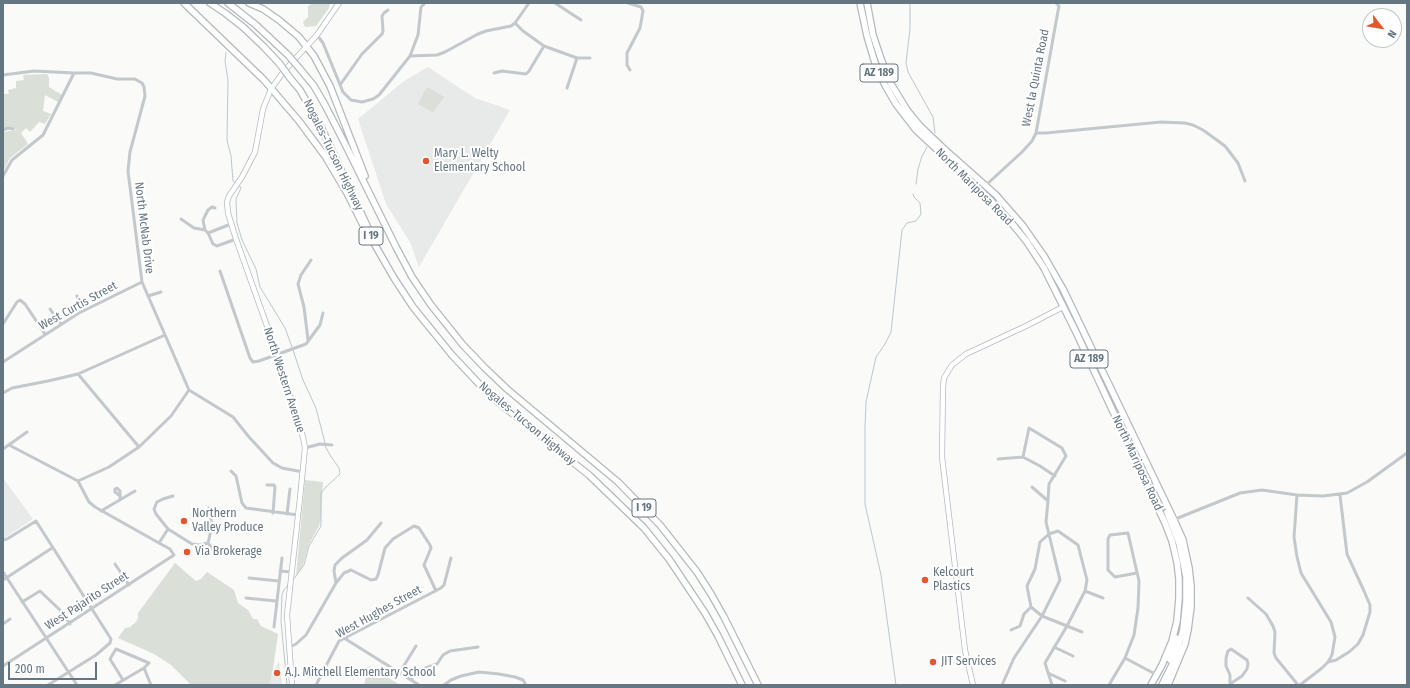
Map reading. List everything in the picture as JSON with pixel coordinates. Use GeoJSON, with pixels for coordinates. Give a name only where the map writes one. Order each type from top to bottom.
{"type":"FeatureCollection","features":[{"type":"Feature","properties":{"kind":"highway"},"geometry":{"type":"LineString","coordinates":[[184,3],[264,80],[299,121],[325,156],[347,194],[365,230],[371,238]]}},
{"type":"Feature","properties":{"kind":"highway","name":"Nogales–Tucson Highway"},"geometry":{"type":"LineString","coordinates":[[210,3],[243,27],[264,46],[300,90],[322,129],[368,228],[371,238],[413,308],[452,355],[481,386],[498,402],[589,475],[644,528],[669,559],[705,613],[742,685]]}},
{"type":"Feature","properties":{"kind":"highway","name":"Nogales–Tucson Highway"},"geometry":{"type":"LineString","coordinates":[[228,3],[256,25],[288,55],[314,86],[336,126],[412,277],[431,305],[463,345],[507,389],[618,482],[660,525],[697,572],[718,606],[758,685]]}},
{"type":"Feature","properties":{"kind":"highway"},"geometry":{"type":"LineString","coordinates":[[249,3],[279,20],[307,47],[321,67],[330,86],[381,218]]}},
{"type":"Feature","properties":{"kind":"highway","name":"North Mariposa Road"},"geometry":{"type":"LineString","coordinates":[[860,3],[871,48],[881,76],[896,104],[928,142],[941,150],[986,185],[1015,216],[1063,289],[1146,462],[1170,521]]}},
{"type":"Feature","properties":{"kind":"highway","name":"North Mariposa Road"},"geometry":{"type":"LineString","coordinates":[[867,3],[876,46],[886,72],[902,103],[941,150],[1006,216],[1042,258]]}},
{"type":"Feature","properties":{"kind":"highway"},"geometry":{"type":"LineString","coordinates":[[1042,258],[1063,299],[1065,305],[1064,307],[1066,307],[1070,312],[1093,353]]}},
{"type":"Feature","properties":{"kind":"highway","name":"North Mariposa Road"},"geometry":{"type":"LineString","coordinates":[[1064,307],[1170,521]]}},
{"type":"Feature","properties":{"kind":"highway"},"geometry":{"type":"LineString","coordinates":[[1162,685],[1172,665],[1183,630],[1186,601],[1186,577],[1179,543],[1170,521]]}},
{"type":"Feature","properties":{"kind":"highway","name":"AZ 189"},"geometry":{"type":"LineString","coordinates":[[1151,685],[1166,657],[1174,632],[1178,608],[1179,586],[1177,562],[1172,541],[1170,521]]}},
{"type":"Feature","properties":{"kind":"highway","name":"AZ 189"},"geometry":{"type":"LineString","coordinates":[[1168,685],[1185,644],[1191,607],[1190,577],[1187,556],[1183,540],[1170,521]]}},
{"type":"Feature","properties":{"kind":"highway"},"geometry":{"type":"LineString","coordinates":[[1158,685],[1169,662],[1177,634],[1180,610],[1179,586]]}},
{"type":"Feature","properties":{"kind":"street","name":"North Western Avenue"},"geometry":{"type":"LineString","coordinates":[[292,685],[288,648],[287,615],[305,448],[303,437],[277,354],[236,239],[227,207],[228,196],[242,177],[255,152],[263,109],[271,89],[317,35],[339,3]]}},
{"type":"Feature","properties":{"kind":"street"},"geometry":{"type":"LineString","coordinates":[[418,3],[421,8]]}},
{"type":"Feature","properties":{"kind":"street"},"geometry":{"type":"LineString","coordinates":[[317,35],[347,97],[351,100],[362,102],[369,101],[379,95],[410,56],[418,35],[421,8],[425,3]]}},
{"type":"Feature","properties":{"kind":"street"},"geometry":{"type":"LineString","coordinates":[[410,56],[437,55],[482,32],[511,26],[515,23],[529,3]]}},
{"type":"Feature","properties":{"kind":"street"},"geometry":{"type":"LineString","coordinates":[[554,3],[581,20]]}},
{"type":"Feature","properties":{"kind":"street"},"geometry":{"type":"LineString","coordinates":[[628,3],[641,7],[642,11],[640,28],[627,53],[627,65],[630,70]]}},
{"type":"Feature","properties":{"kind":"street","name":"West la Quinta Road"},"geometry":{"type":"LineString","coordinates":[[986,185],[1022,152],[1032,141],[1036,133],[1059,6],[1056,3]]}},
{"type":"Feature","properties":{"kind":"street"},"geometry":{"type":"LineString","coordinates":[[340,85],[362,54],[382,34],[382,16],[388,10]]}},
{"type":"Feature","properties":{"kind":"street"},"geometry":{"type":"LineString","coordinates":[[515,23],[523,31],[544,46],[577,58],[590,58]]}},
{"type":"Feature","properties":{"kind":"street"},"geometry":{"type":"LineString","coordinates":[[494,73],[502,71],[526,74],[544,46]]}},
{"type":"Feature","properties":{"kind":"street"},"geometry":{"type":"LineString","coordinates":[[567,88],[577,58]]}},
{"type":"Feature","properties":{"kind":"street","name":"North McNab Drive"},"geometry":{"type":"LineString","coordinates":[[3,75],[34,71],[91,73],[117,79],[139,80],[144,87],[145,96],[130,152],[128,171],[142,282],[189,390]]}},
{"type":"Feature","properties":{"kind":"street"},"geometry":{"type":"LineString","coordinates":[[3,176],[12,160],[42,135],[74,73]]}},
{"type":"Feature","properties":{"kind":"street"},"geometry":{"type":"LineString","coordinates":[[1036,133],[1161,122],[1185,123],[1203,130],[1225,146],[1238,163],[1245,181]]}},
{"type":"Feature","properties":{"kind":"street"},"geometry":{"type":"LineString","coordinates":[[3,130],[9,128],[13,129]]}},
{"type":"Feature","properties":{"kind":"street"},"geometry":{"type":"LineString","coordinates":[[215,208],[212,207],[208,210],[203,223],[205,230],[213,244],[217,246],[236,239]]}},
{"type":"Feature","properties":{"kind":"street"},"geometry":{"type":"LineString","coordinates":[[181,219],[194,228],[205,230]]}},
{"type":"Feature","properties":{"kind":"street"},"geometry":{"type":"LineString","coordinates":[[208,233],[231,224]]}},
{"type":"Feature","properties":{"kind":"street"},"geometry":{"type":"LineString","coordinates":[[308,340],[304,307],[298,284],[301,275],[311,260]]}},
{"type":"Feature","properties":{"kind":"street"},"geometry":{"type":"LineString","coordinates":[[220,271],[250,358],[253,362],[303,346],[320,325],[324,313]]}},
{"type":"Feature","properties":{"kind":"street","name":"West Curtis Street"},"geometry":{"type":"LineString","coordinates":[[3,362],[83,311],[142,282]]}},
{"type":"Feature","properties":{"kind":"street"},"geometry":{"type":"LineString","coordinates":[[148,296],[161,292]]}},
{"type":"Feature","properties":{"kind":"street"},"geometry":{"type":"LineString","coordinates":[[77,296],[83,311]]}},
{"type":"Feature","properties":{"kind":"street"},"geometry":{"type":"LineString","coordinates":[[3,324],[18,301],[23,301],[45,334]]}},
{"type":"Feature","properties":{"kind":"street"},"geometry":{"type":"LineString","coordinates":[[973,685],[965,650],[942,457],[942,387],[944,378],[952,365],[966,354],[1064,307]]}},
{"type":"Feature","properties":{"kind":"street"},"geometry":{"type":"LineString","coordinates":[[50,309],[61,324]]}},
{"type":"Feature","properties":{"kind":"street"},"geometry":{"type":"LineString","coordinates":[[3,393],[12,388],[48,382],[78,374],[165,335]]}},
{"type":"Feature","properties":{"kind":"street"},"geometry":{"type":"LineString","coordinates":[[78,374],[139,447]]}},
{"type":"Feature","properties":{"kind":"street"},"geometry":{"type":"LineString","coordinates":[[78,481],[109,467],[139,447],[171,416],[189,390],[233,417],[273,463],[282,468],[303,472]]}},
{"type":"Feature","properties":{"kind":"street"},"geometry":{"type":"LineString","coordinates":[[1002,685],[1014,658],[1042,616],[1060,580],[1046,522],[1049,484],[1066,456],[1062,448],[1029,428],[1023,457]]}},
{"type":"Feature","properties":{"kind":"street"},"geometry":{"type":"LineString","coordinates":[[3,449],[27,432]]}},
{"type":"Feature","properties":{"kind":"street"},"geometry":{"type":"LineString","coordinates":[[305,448],[320,444],[332,445]]}},
{"type":"Feature","properties":{"kind":"street"},"geometry":{"type":"LineString","coordinates":[[8,445],[78,481],[89,502],[101,511],[159,543],[168,529]]}},
{"type":"Feature","properties":{"kind":"street"},"geometry":{"type":"LineString","coordinates":[[1170,521],[1240,494],[1262,490],[1297,495],[1323,496],[1347,493],[1367,482],[1407,453]]}},
{"type":"Feature","properties":{"kind":"street"},"geometry":{"type":"LineString","coordinates":[[998,459],[1023,457],[1055,476]]}},
{"type":"Feature","properties":{"kind":"street"},"geometry":{"type":"LineString","coordinates":[[231,471],[236,476],[244,506],[249,509],[298,515]]}},
{"type":"Feature","properties":{"kind":"street"},"geometry":{"type":"LineString","coordinates":[[267,485],[274,485],[275,487],[273,513]]}},
{"type":"Feature","properties":{"kind":"street"},"geometry":{"type":"LineString","coordinates":[[1032,487],[1048,501]]}},
{"type":"Feature","properties":{"kind":"street"},"geometry":{"type":"LineString","coordinates":[[286,514],[290,489]]}},
{"type":"Feature","properties":{"kind":"street"},"geometry":{"type":"LineString","coordinates":[[101,511],[135,491]]}},
{"type":"Feature","properties":{"kind":"street"},"geometry":{"type":"LineString","coordinates":[[1328,662],[1336,660],[1358,644],[1363,635],[1370,612],[1370,605],[1347,554],[1340,494]]}},
{"type":"Feature","properties":{"kind":"street"},"geometry":{"type":"LineString","coordinates":[[119,495],[120,500]]}},
{"type":"Feature","properties":{"kind":"street"},"geometry":{"type":"LineString","coordinates":[[1248,598],[1266,614],[1270,620],[1276,632],[1274,653],[1276,658],[1299,685],[1328,662],[1334,649],[1334,630],[1331,622],[1301,573],[1294,537],[1297,495]]}},
{"type":"Feature","properties":{"kind":"street"},"geometry":{"type":"LineString","coordinates":[[173,496],[157,502],[154,509],[158,517],[168,529],[192,544],[199,545],[208,543]]}},
{"type":"Feature","properties":{"kind":"street"},"geometry":{"type":"LineString","coordinates":[[209,508],[212,526],[208,543],[216,554]]}},
{"type":"Feature","properties":{"kind":"street"},"geometry":{"type":"LineString","coordinates":[[3,540],[36,521],[110,636],[111,641],[96,656],[48,685]]}},
{"type":"Feature","properties":{"kind":"street"},"geometry":{"type":"LineString","coordinates":[[336,583],[334,571],[335,565],[342,558],[367,540],[381,523]]}},
{"type":"Feature","properties":{"kind":"street"},"geometry":{"type":"LineString","coordinates":[[288,648],[296,644],[306,635],[336,583],[344,573],[353,571],[374,580],[377,578],[383,552],[393,539],[411,527],[414,526],[419,528],[431,548],[424,565],[436,591]]}},
{"type":"Feature","properties":{"kind":"street"},"geometry":{"type":"LineString","coordinates":[[1052,685],[1045,663],[1067,626],[1085,591],[1087,580],[1078,545],[1058,530],[1048,534],[1040,542],[1035,569],[1027,586],[1031,607],[1042,616],[1067,626],[1082,632]]}},
{"type":"Feature","properties":{"kind":"street"},"geometry":{"type":"LineString","coordinates":[[1110,685],[1126,658],[1134,635],[1138,608],[1139,581],[1128,533],[1110,535],[1108,539],[1108,570],[1114,577],[1137,573]]}},
{"type":"Feature","properties":{"kind":"street","name":"West Pajarito Street"},"geometry":{"type":"LineString","coordinates":[[3,666],[174,556],[170,549],[159,543]]}},
{"type":"Feature","properties":{"kind":"street"},"geometry":{"type":"LineString","coordinates":[[5,579],[52,548]]}},
{"type":"Feature","properties":{"kind":"street"},"geometry":{"type":"LineString","coordinates":[[274,627],[282,558]]}},
{"type":"Feature","properties":{"kind":"street","name":"West Hughes Street"},"geometry":{"type":"LineString","coordinates":[[316,685],[336,645],[344,638],[443,587],[451,558]]}},
{"type":"Feature","properties":{"kind":"street"},"geometry":{"type":"LineString","coordinates":[[115,564],[129,585]]}},
{"type":"Feature","properties":{"kind":"street"},"geometry":{"type":"LineString","coordinates":[[280,571],[291,572]]}},
{"type":"Feature","properties":{"kind":"street"},"geometry":{"type":"LineString","coordinates":[[3,572],[5,579],[77,685]]}},
{"type":"Feature","properties":{"kind":"street"},"geometry":{"type":"LineString","coordinates":[[249,578],[279,581]]}},
{"type":"Feature","properties":{"kind":"street"},"geometry":{"type":"LineString","coordinates":[[22,602],[40,591],[60,610],[70,624]]}},
{"type":"Feature","properties":{"kind":"street"},"geometry":{"type":"LineString","coordinates":[[1085,591],[1103,598]]}},
{"type":"Feature","properties":{"kind":"street"},"geometry":{"type":"LineString","coordinates":[[246,598],[276,601]]}},
{"type":"Feature","properties":{"kind":"street"},"geometry":{"type":"LineString","coordinates":[[1011,630],[1020,626],[1024,614],[1031,607]]}},
{"type":"Feature","properties":{"kind":"street"},"geometry":{"type":"LineString","coordinates":[[3,624],[10,619]]}},
{"type":"Feature","properties":{"kind":"street"},"geometry":{"type":"LineString","coordinates":[[344,638],[419,685]]}},
{"type":"Feature","properties":{"kind":"street"},"geometry":{"type":"LineString","coordinates":[[400,672],[416,646]]}},
{"type":"Feature","properties":{"kind":"street"},"geometry":{"type":"LineString","coordinates":[[411,680],[417,671],[437,664],[443,655],[450,651],[478,647]]}},
{"type":"Feature","properties":{"kind":"street"},"geometry":{"type":"LineString","coordinates":[[1054,647],[1073,656]]}},
{"type":"Feature","properties":{"kind":"street"},"geometry":{"type":"LineString","coordinates":[[115,685],[144,668],[149,663],[116,649],[110,659],[123,680]]}},
{"type":"Feature","properties":{"kind":"street"},"geometry":{"type":"LineString","coordinates":[[1231,649],[1247,660],[1248,664],[1247,669],[1242,676],[1230,685],[1230,675],[1226,666],[1226,658],[1228,651],[1231,649]]}},
{"type":"Feature","properties":{"kind":"street"},"geometry":{"type":"LineString","coordinates":[[1126,658],[1157,675]]}},
{"type":"Feature","properties":{"kind":"street"},"geometry":{"type":"LineString","coordinates":[[144,668],[151,685]]}},
{"type":"Feature","properties":{"kind":"street"},"geometry":{"type":"LineString","coordinates":[[444,685],[451,680],[475,672],[499,674],[522,680],[526,685]]}},
{"type":"Feature","properties":{"kind":"street"},"geometry":{"type":"LineString","coordinates":[[1048,673],[1065,681]]}},
{"type":"Feature","properties":{"kind":"shaded area"},"geometry":{"type":"Polygon","coordinates":[[[313,3],[330,3],[329,8],[316,26],[305,27],[303,22],[308,17],[308,6],[313,3]]]}},
{"type":"Feature","properties":{"kind":"shaded area","name":"Mary L. Welty Elementary School"},"geometry":{"type":"Polygon","coordinates":[[[428,67],[475,98],[510,110],[419,267],[410,242],[386,204],[358,119],[404,81],[428,67]]]}},
{"type":"Feature","properties":{"kind":"shaded area"},"geometry":{"type":"Polygon","coordinates":[[[47,74],[49,78],[49,87],[62,95],[58,102],[45,95],[43,111],[51,114],[45,124],[39,122],[30,132],[26,128],[21,133],[28,144],[10,158],[3,172],[3,132],[17,130],[9,127],[3,128],[3,94],[9,94],[8,90],[16,88],[16,81],[24,80],[23,75],[47,74]]]}},
{"type":"Feature","properties":{"kind":"shaded area"},"geometry":{"type":"Polygon","coordinates":[[[427,87],[444,97],[433,112],[418,104],[427,87]]]}},
{"type":"Feature","properties":{"kind":"shaded area"},"geometry":{"type":"Polygon","coordinates":[[[3,478],[33,519],[3,539],[3,478]]]}},
{"type":"Feature","properties":{"kind":"shaded area"},"geometry":{"type":"Polygon","coordinates":[[[305,480],[323,482],[321,518],[319,526],[309,544],[302,568],[296,576],[305,480]]]}},
{"type":"Feature","properties":{"kind":"shaded area"},"geometry":{"type":"Polygon","coordinates":[[[175,563],[196,581],[201,579],[207,572],[234,590],[238,603],[248,610],[253,619],[257,619],[261,626],[278,634],[269,685],[191,685],[171,665],[154,654],[118,638],[125,628],[130,627],[136,622],[138,613],[175,563]]]}},
{"type":"Feature","properties":{"kind":"shaded area","name":"A.J. Mitchell Elementary School"},"geometry":{"type":"Polygon","coordinates":[[[279,661],[282,685],[265,685],[279,661]]]}},
{"type":"Feature","properties":{"kind":"shaded area"},"geometry":{"type":"Polygon","coordinates":[[[369,666],[400,685],[364,685],[369,666]]]}},
{"type":"Feature","properties":{"kind":"waterway"},"geometry":{"type":"LineString","coordinates":[[910,3],[910,29],[906,63],[908,72],[933,117],[935,133]]}},
{"type":"Feature","properties":{"kind":"waterway"},"geometry":{"type":"LineString","coordinates":[[226,52],[225,61],[228,80],[227,140],[231,156],[233,181],[236,183]]}},
{"type":"Feature","properties":{"kind":"waterway"},"geometry":{"type":"LineString","coordinates":[[916,184],[918,169],[922,156],[927,147]]}},
{"type":"Feature","properties":{"kind":"waterway"},"geometry":{"type":"LineString","coordinates":[[239,185],[241,188],[236,199],[237,223],[242,240],[256,269],[260,287],[285,328],[292,347]]}},
{"type":"Feature","properties":{"kind":"waterway"},"geometry":{"type":"LineString","coordinates":[[896,685],[881,575],[865,504],[865,428],[866,402],[876,357],[891,332],[902,230],[907,223],[916,221],[921,214],[920,203],[913,194]]}},
{"type":"Feature","properties":{"kind":"waterway"},"geometry":{"type":"LineString","coordinates":[[293,350],[303,380],[316,408],[325,443]]}},
{"type":"Feature","properties":{"kind":"waterway"},"geometry":{"type":"LineString","coordinates":[[293,580],[304,565],[309,546],[321,526],[321,493],[340,474],[339,468],[325,446]]}},
{"type":"Feature","properties":{"kind":"waterway"},"geometry":{"type":"LineString","coordinates":[[287,685],[281,621],[282,594],[288,585]]}},
{"type":"Feature","properties":{"kind":"place","name":"Mary L. Welty Elementary School"},"geometry":{"type":"Point","coordinates":[426,161]}},
{"type":"Feature","properties":{"kind":"place","name":"Northern Valley Produce"},"geometry":{"type":"Point","coordinates":[184,521]}},
{"type":"Feature","properties":{"kind":"place","name":"Via Brokerage"},"geometry":{"type":"Point","coordinates":[187,552]}},
{"type":"Feature","properties":{"kind":"place","name":"Kelcourt Plastics"},"geometry":{"type":"Point","coordinates":[925,580]}},
{"type":"Feature","properties":{"kind":"place","name":"JIT Services"},"geometry":{"type":"Point","coordinates":[933,662]}},
{"type":"Feature","properties":{"kind":"place","name":"A.J. Mitchell Elementary School"},"geometry":{"type":"Point","coordinates":[277,673]}}]}
